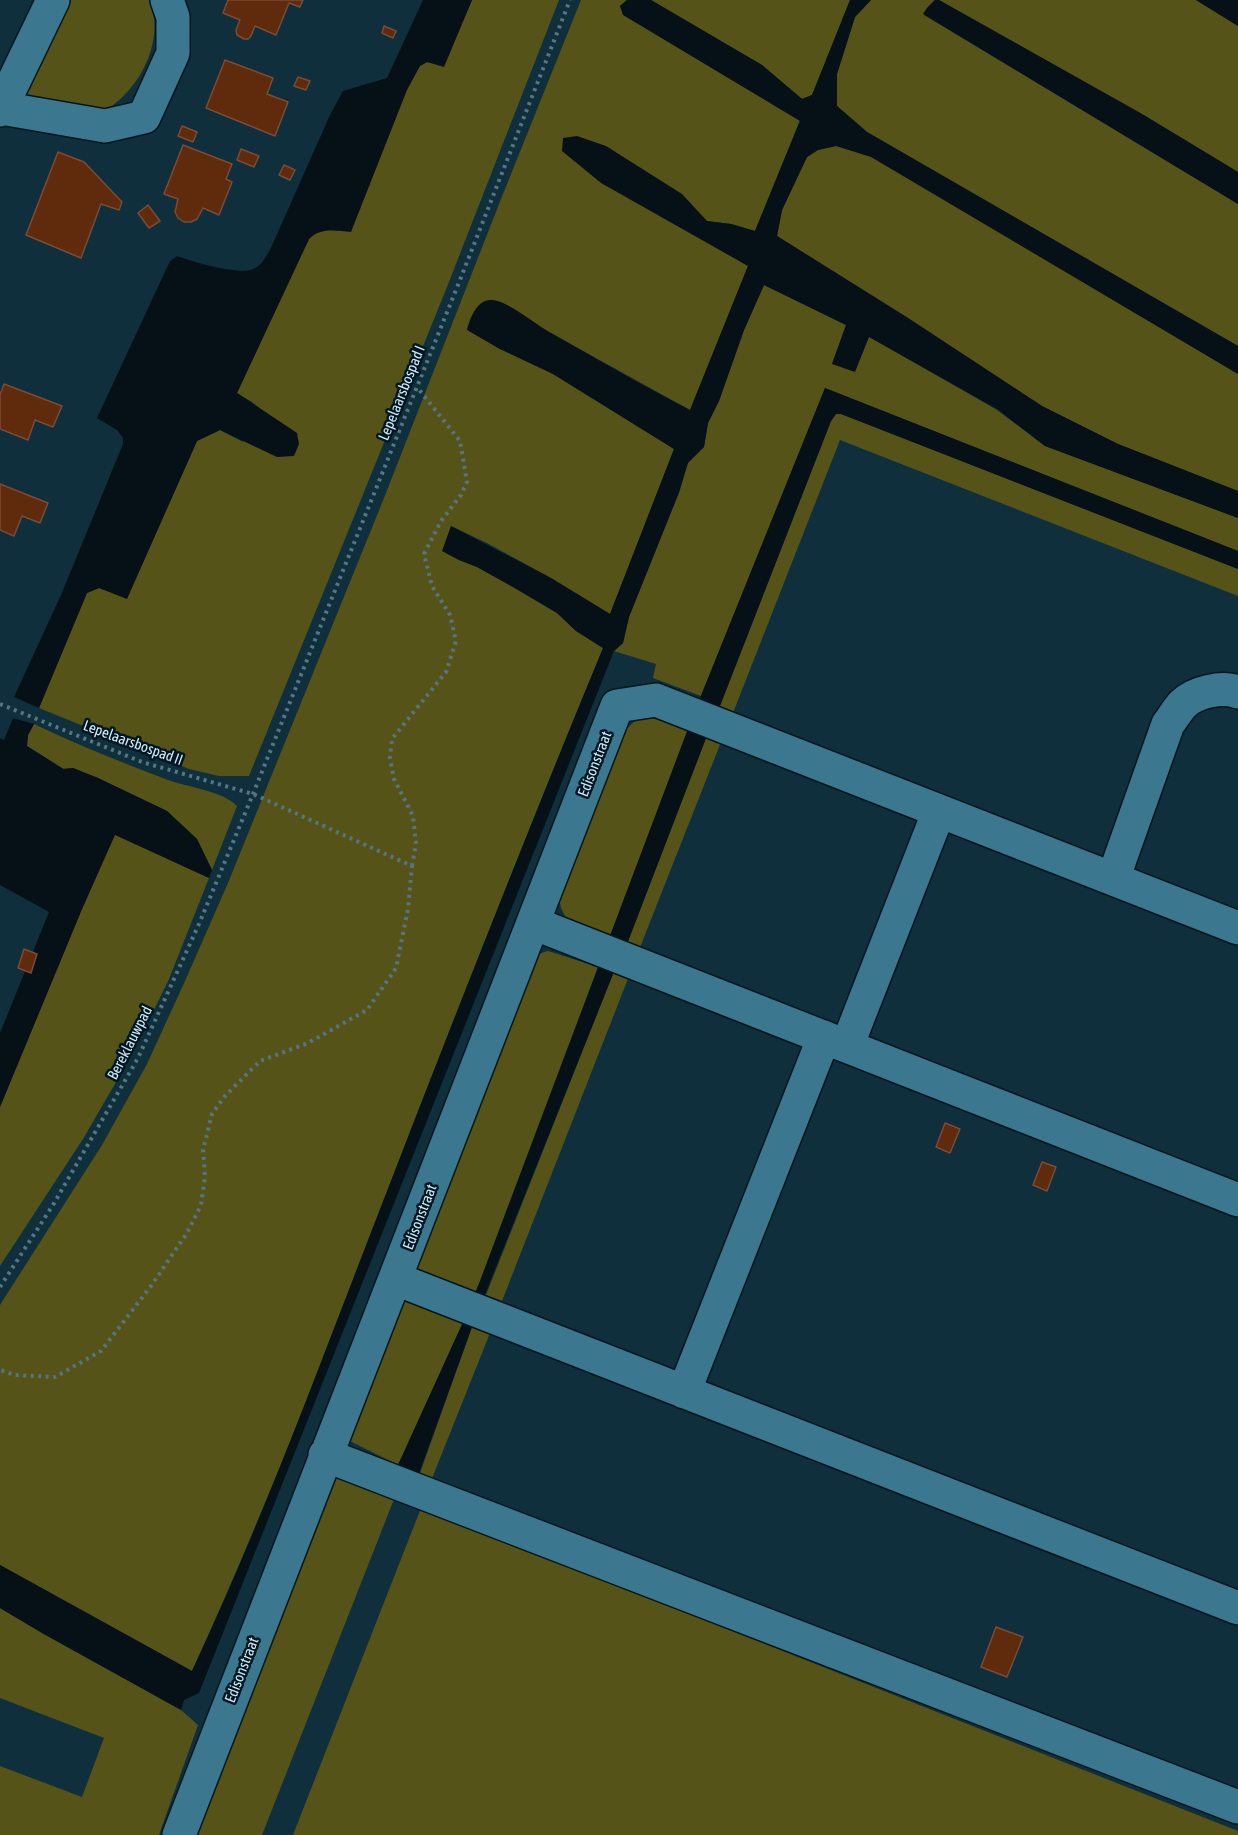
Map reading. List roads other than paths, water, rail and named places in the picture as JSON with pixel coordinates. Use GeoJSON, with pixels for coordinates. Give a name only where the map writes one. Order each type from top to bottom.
{"type":"FeatureCollection","features":[{"type":"Feature","properties":{"kind":"street"},"geometry":{"type":"LineString","coordinates":[[53,0],[1,109],[105,126],[144,117],[173,53],[173,17],[167,0]]}},
{"type":"Feature","properties":{"kind":"street"},"geometry":{"type":"LineString","coordinates":[[1113,879],[1168,724],[1184,703],[1207,691],[1230,689],[1238,692]]}},
{"type":"Feature","properties":{"kind":"street","name":"Edisonstraat"},"geometry":{"type":"LineString","coordinates":[[179,1835],[618,706],[656,700],[939,811]]}},
{"type":"Feature","properties":{"kind":"street"},"geometry":{"type":"LineString","coordinates":[[684,1392],[939,811],[1238,928]]}},
{"type":"Feature","properties":{"kind":"street"},"geometry":{"type":"LineString","coordinates":[[533,923],[1238,1200]]}},
{"type":"Feature","properties":{"kind":"street"},"geometry":{"type":"LineString","coordinates":[[396,1279],[1238,1608]]}},
{"type":"Feature","properties":{"kind":"street"},"geometry":{"type":"LineString","coordinates":[[325,1455],[1238,1808]]}}]}
